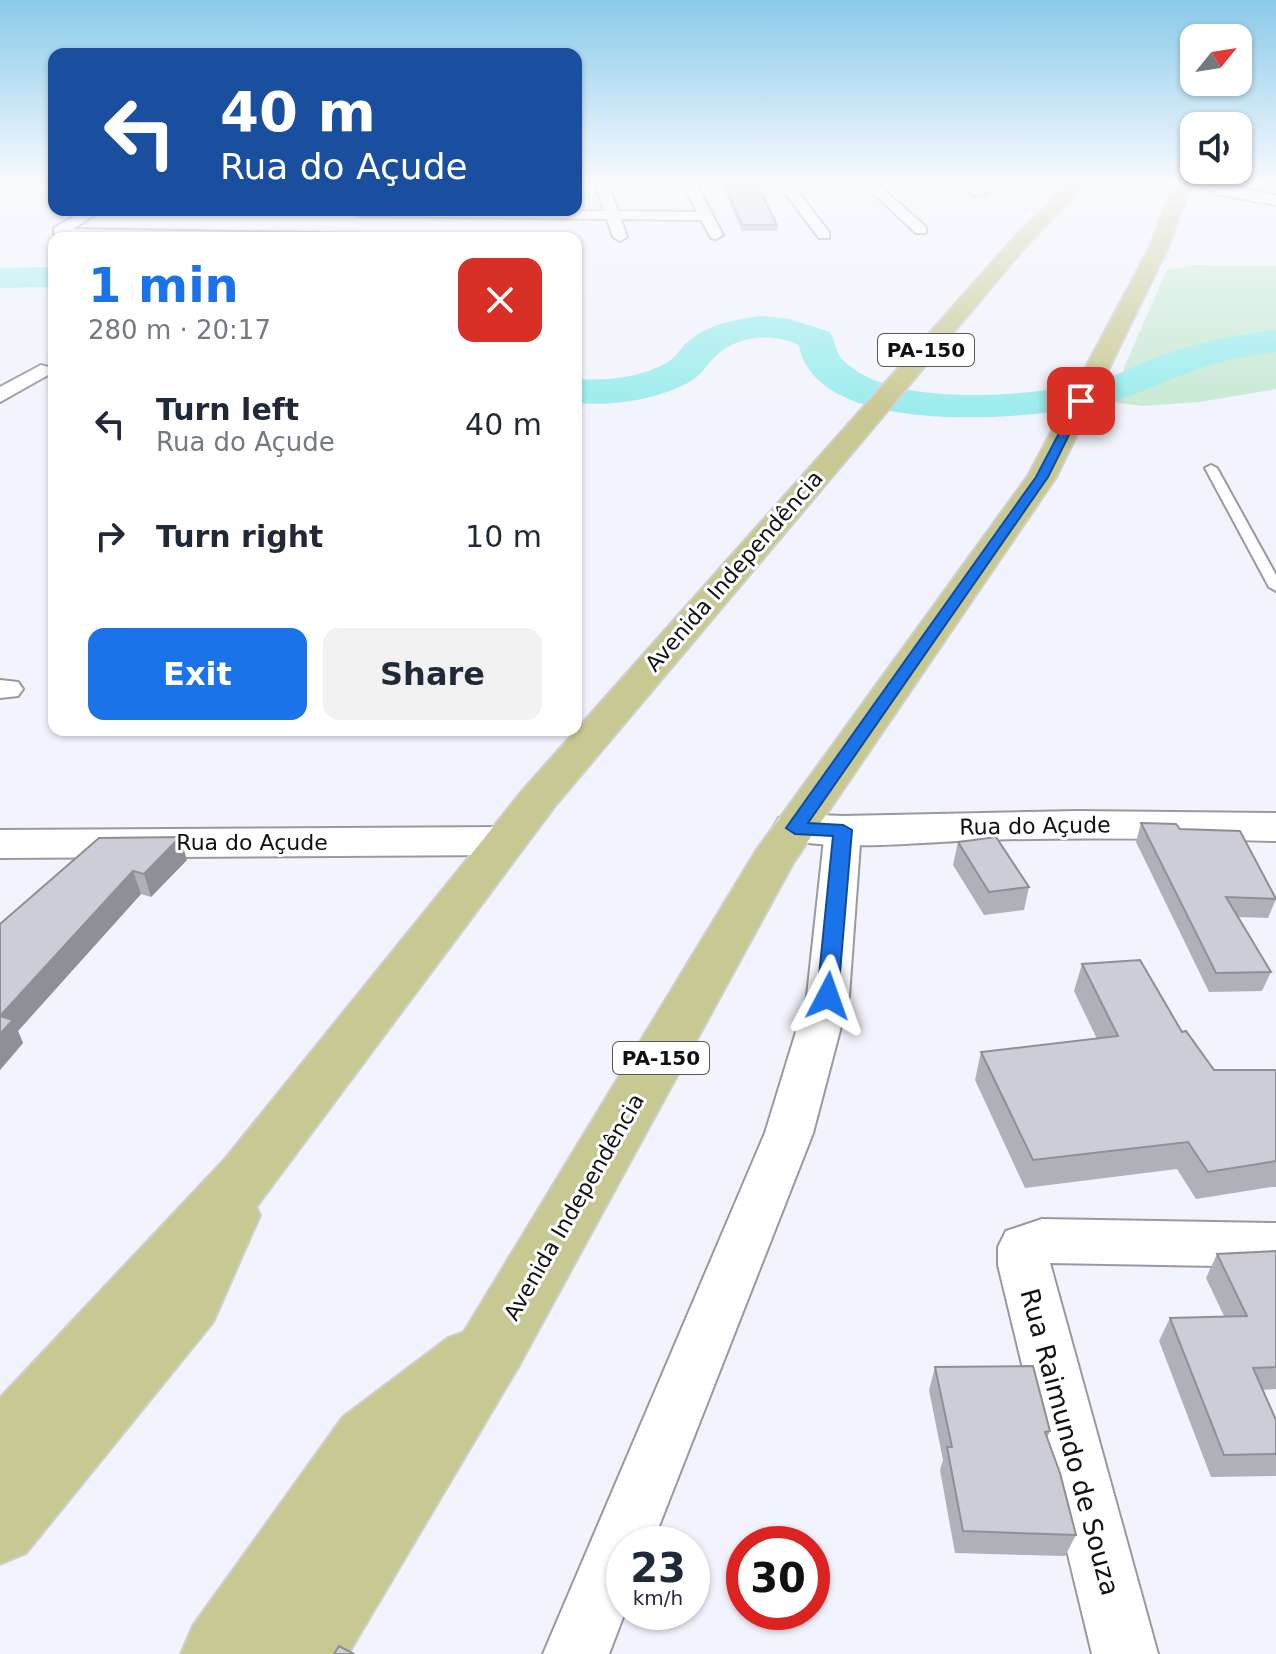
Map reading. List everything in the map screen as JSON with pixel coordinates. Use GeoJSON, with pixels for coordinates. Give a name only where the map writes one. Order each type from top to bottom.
{"type":"FeatureCollection","features":[{"type":"Feature","properties":{"kind":"main road","name":"Avenida Independência"},"geometry":{"type":"LineString","coordinates":[[0,1450],[246,1176],[505,841],[1005,259]]}},
{"type":"Feature","properties":{"kind":"main road","name":"Avenida Independência"},"geometry":{"type":"LineString","coordinates":[[303,1654],[494,1345],[772,861],[819,829],[1042,477],[1153,259]]}},
{"type":"Feature","properties":{"kind":"main road"},"geometry":{"type":"LineString","coordinates":[[0,1527],[190,1301],[246,1176]]}},
{"type":"Feature","properties":{"kind":"main road"},"geometry":{"type":"LineString","coordinates":[[221,1654],[368,1442],[494,1345]]}},
{"type":"Feature","properties":{"kind":"street"},"geometry":{"type":"LineString","coordinates":[[0,396],[41,371]]}},
{"type":"Feature","properties":{"kind":"street","name":"Rua do Açude"},"geometry":{"type":"LineString","coordinates":[[819,829],[1077,824],[1273,832]]}},
{"type":"Feature","properties":{"kind":"street"},"geometry":{"type":"LineString","coordinates":[[576,1654],[789,1133],[828,996],[819,829]]}},
{"type":"Feature","properties":{"kind":"street","name":"Rua do Açude"},"geometry":{"type":"LineString","coordinates":[[0,844],[505,841]]}},
{"type":"Feature","properties":{"kind":"street","name":"Rua Raimundo de Souza"},"geometry":{"type":"LineString","coordinates":[[1125,1654],[1024,1265],[1024,1247],[1042,1241],[1276,1245]]}},
{"type":"Feature","properties":{"kind":"lane"},"geometry":{"type":"LineString","coordinates":[[1211,468],[1276,587]]}},
{"type":"Feature","properties":{"kind":"green space"},"geometry":{"type":"Polygon","coordinates":[[[1194,265],[1276,266],[1276,389],[1199,402],[1142,406],[1114,402],[1125,365],[1167,270],[1194,265]]]}},
{"type":"Feature","properties":{"kind":"building"},"geometry":{"type":"Polygon","coordinates":[[[1141,823],[1176,824],[1180,829],[1240,831],[1276,899],[1226,897],[1271,972],[1216,973],[1141,823]]]}},
{"type":"Feature","properties":{"kind":"building"},"geometry":{"type":"Polygon","coordinates":[[[180,837],[144,874],[133,871],[0,1016],[0,924],[99,838],[180,837]]]}},
{"type":"Feature","properties":{"kind":"building"},"geometry":{"type":"Polygon","coordinates":[[[996,837],[1029,887],[989,892],[958,842],[996,837]]]}},
{"type":"Feature","properties":{"kind":"building"},"geometry":{"type":"Polygon","coordinates":[[[1140,960],[1182,1032],[1186,1031],[1214,1070],[1276,1070],[1276,1161],[1208,1172],[1188,1142],[1033,1160],[981,1052],[1118,1036],[1082,964],[1140,960]]]}},
{"type":"Feature","properties":{"kind":"building"},"geometry":{"type":"Polygon","coordinates":[[[0,1016],[13,1020],[0,1034],[0,1016]]]}},
{"type":"Feature","properties":{"kind":"building"},"geometry":{"type":"Polygon","coordinates":[[[1276,1251],[1276,1367],[1253,1368],[1276,1420],[1276,1454],[1224,1455],[1170,1318],[1247,1316],[1217,1254],[1276,1251]]]}},
{"type":"Feature","properties":{"kind":"building"},"geometry":{"type":"Polygon","coordinates":[[[1033,1366],[1050,1431],[1045,1432],[1060,1473],[1076,1535],[963,1531],[947,1447],[952,1447],[935,1367],[1033,1366]]]}},
{"type":"Feature","properties":{"kind":"building"},"geometry":{"type":"Polygon","coordinates":[[[339,1646],[354,1654],[334,1654],[339,1646]]]}},
{"type":"Feature","properties":{"kind":"waterway"},"geometry":{"type":"LineString","coordinates":[[0,278],[48,277]]}},
{"type":"Feature","properties":{"kind":"waterway"},"geometry":{"type":"LineString","coordinates":[[582,392],[619,390],[666,378],[689,365],[703,348],[718,338],[761,327],[790,330],[817,340],[819,354],[830,369],[847,382],[873,394],[907,402],[945,405],[986,406],[1067,399],[1135,382],[1208,353],[1276,341]]}},
{"type":"Feature","properties":{"kind":"route"},"geometry":{"type":"LineString","coordinates":[[828,996],[843,830],[795,828],[1042,477],[1081,401]]}}]}
